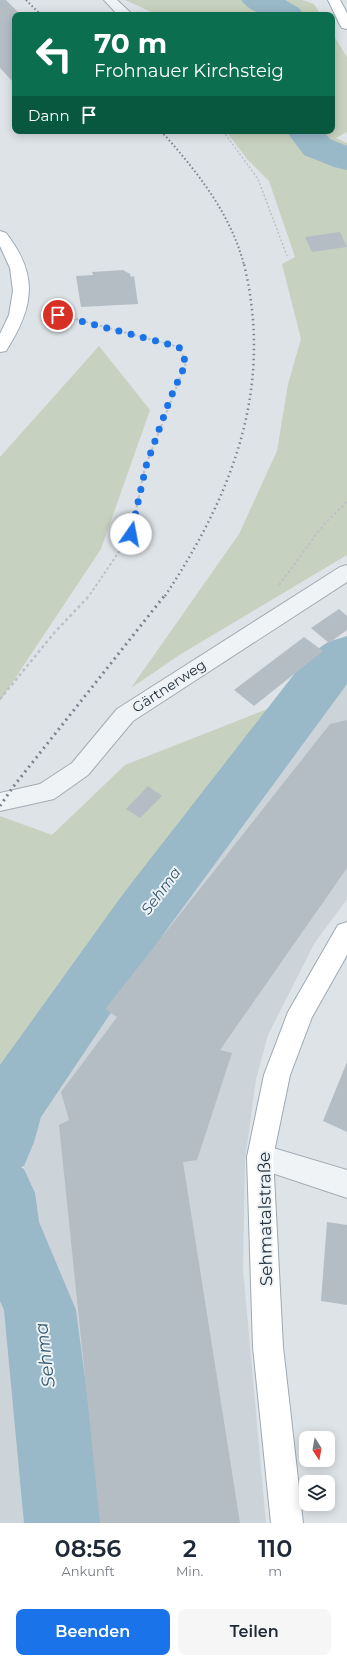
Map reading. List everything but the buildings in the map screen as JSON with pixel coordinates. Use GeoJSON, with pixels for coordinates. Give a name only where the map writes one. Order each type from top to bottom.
{"type":"FeatureCollection","features":[{"type":"Feature","properties":{"kind":"main road"},"geometry":{"type":"LineString","coordinates":[[334,0],[347,25]]}},
{"type":"Feature","properties":{"kind":"main road"},"geometry":{"type":"LineString","coordinates":[[0,236],[8,245],[22,281],[20,308],[13,327],[0,347]]}},
{"type":"Feature","properties":{"kind":"main road","name":"Sehmatalstraße"},"geometry":{"type":"LineString","coordinates":[[287,1523],[268,1347],[260,1157],[277,1074],[301,1012],[347,933]]}},
{"type":"Feature","properties":{"kind":"street"},"geometry":{"type":"LineString","coordinates":[[110,0],[123,12]]}},
{"type":"Feature","properties":{"kind":"street","name":"Gärtnerweg"},"geometry":{"type":"LineString","coordinates":[[0,802],[46,792],[80,769],[125,715],[347,572]]}},
{"type":"Feature","properties":{"kind":"street"},"geometry":{"type":"LineString","coordinates":[[260,1157],[347,1184]]}},
{"type":"Feature","properties":{"kind":"path"},"geometry":{"type":"LineString","coordinates":[[225,134],[258,180],[287,256]]}},
{"type":"Feature","properties":{"kind":"path"},"geometry":{"type":"LineString","coordinates":[[0,699],[55,632],[91,594],[131,534],[146,466],[170,399],[186,363],[179,347],[43,310],[20,308]]}},
{"type":"Feature","properties":{"kind":"path"},"geometry":{"type":"LineString","coordinates":[[270,622],[269,598],[324,524],[347,502]]}},
{"type":"Feature","properties":{"kind":"shaded area"},"geometry":{"type":"Polygon","coordinates":[[[347,681],[347,899],[314,944],[268,1035],[256,1079],[245,1160],[243,1269],[266,1523],[0,1523],[0,1194],[23,1175],[27,1111],[108,986],[242,815],[335,690],[347,681]]]}},
{"type":"Feature","properties":{"kind":"green space"},"geometry":{"type":"Polygon","coordinates":[[[125,0],[302,0],[314,4],[319,12],[151,12],[125,0]]]}},
{"type":"Feature","properties":{"kind":"green space"},"geometry":{"type":"Polygon","coordinates":[[[335,38],[347,57],[347,132],[336,138],[347,143],[347,555],[181,654],[131,688],[239,534],[277,451],[288,384],[301,339],[282,264],[295,257],[269,181],[247,159],[228,134],[335,134],[335,38]]]}},
{"type":"Feature","properties":{"kind":"green space"},"geometry":{"type":"Polygon","coordinates":[[[99,346],[150,410],[101,549],[0,701],[0,457],[99,346]]]}},
{"type":"Feature","properties":{"kind":"green space"},"geometry":{"type":"Polygon","coordinates":[[[335,690],[189,829],[96,972],[8,1071],[0,1084],[0,816],[52,835],[125,765],[293,699],[335,690]]]}},
{"type":"Feature","properties":{"kind":"waterway","name":"Sehma"},"geometry":{"type":"LineString","coordinates":[[257,0],[269,4],[282,12]]}},
{"type":"Feature","properties":{"kind":"waterway","name":"Sehma"},"geometry":{"type":"LineString","coordinates":[[306,134],[317,147],[347,159]]}},
{"type":"Feature","properties":{"kind":"waterway","name":"Sehma"},"geometry":{"type":"LineString","coordinates":[[0,1142],[13,1102],[144,913],[328,670],[347,656]]}},
{"type":"Feature","properties":{"kind":"waterway","name":"Sehma"},"geometry":{"type":"LineString","coordinates":[[0,1193],[4,1223],[40,1310],[64,1523]]}},
{"type":"Feature","properties":{"kind":"railway"},"geometry":{"type":"LineString","coordinates":[[26,0],[38,12]]}},
{"type":"Feature","properties":{"kind":"railway"},"geometry":{"type":"LineString","coordinates":[[164,134],[187,161],[221,210],[238,246],[244,265]]}},
{"type":"Feature","properties":{"kind":"railway"},"geometry":{"type":"LineString","coordinates":[[165,596],[189,557],[210,518],[228,478],[241,438],[250,396],[254,354],[252,310],[244,264]]}},
{"type":"Feature","properties":{"kind":"railway"},"geometry":{"type":"LineString","coordinates":[[0,806],[13,787],[165,595]]}},
{"type":"Feature","properties":{"kind":"route"},"geometry":{"type":"LineString","coordinates":[[58,315],[179,347],[186,363],[170,399],[146,466],[131,534]]}}]}
